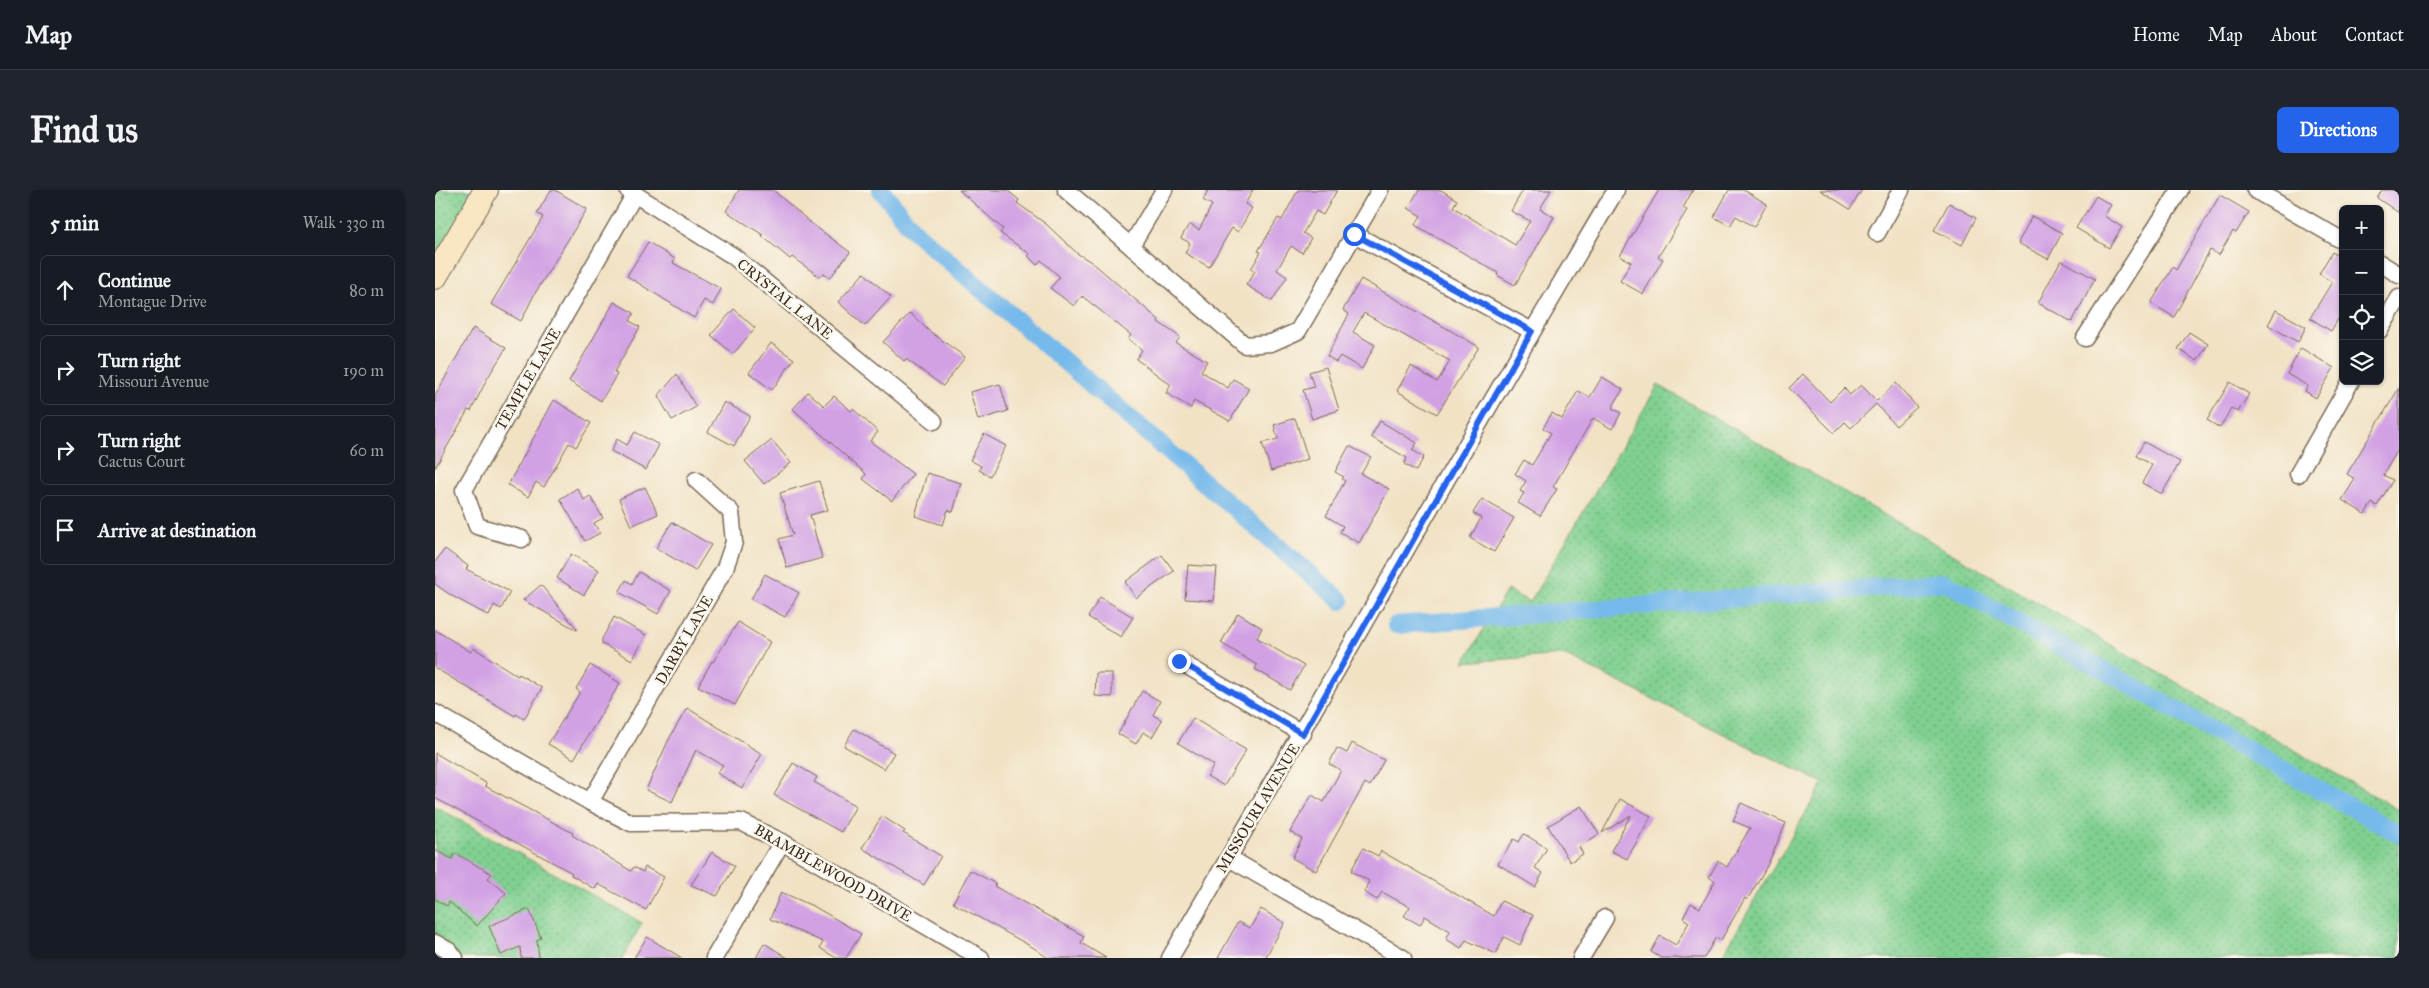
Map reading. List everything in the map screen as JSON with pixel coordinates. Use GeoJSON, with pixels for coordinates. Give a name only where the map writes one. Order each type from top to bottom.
{"type":"FeatureCollection","features":[{"type":"Feature","properties":{"kind":"main road"},"geometry":{"type":"LineString","coordinates":[[435,278],[486,190]]}},
{"type":"Feature","properties":{"kind":"street"},"geometry":{"type":"LineString","coordinates":[[1066,190],[1245,345],[1271,343],[1298,331],[1380,190]]}},
{"type":"Feature","properties":{"kind":"street"},"geometry":{"type":"LineString","coordinates":[[1131,246],[1164,190]]}},
{"type":"Feature","properties":{"kind":"street","name":"MISSOURI AVENUE"},"geometry":{"type":"LineString","coordinates":[[1170,958],[1303,734],[1532,331],[1616,190]]}},
{"type":"Feature","properties":{"kind":"street"},"geometry":{"type":"LineString","coordinates":[[1877,233],[1901,190]]}},
{"type":"Feature","properties":{"kind":"street"},"geometry":{"type":"LineString","coordinates":[[2085,338],[2180,190]]}},
{"type":"Feature","properties":{"kind":"street"},"geometry":{"type":"LineString","coordinates":[[2255,190],[2339,240]]}},
{"type":"Feature","properties":{"kind":"street","name":"CRYSTAL LANE"},"geometry":{"type":"LineString","coordinates":[[631,192],[733,256],[934,420]]}},
{"type":"Feature","properties":{"kind":"street","name":"TEMPLE LANE"},"geometry":{"type":"LineString","coordinates":[[522,539],[477,526],[464,490],[631,192]]}},
{"type":"Feature","properties":{"kind":"street"},"geometry":{"type":"LineString","coordinates":[[1354,234],[1532,331]]}},
{"type":"Feature","properties":{"kind":"street"},"geometry":{"type":"LineString","coordinates":[[2384,266],[2399,274]]}},
{"type":"Feature","properties":{"kind":"street"},"geometry":{"type":"LineString","coordinates":[[2384,323],[2399,298]]}},
{"type":"Feature","properties":{"kind":"street"},"geometry":{"type":"LineString","coordinates":[[2298,474],[2349,385]]}},
{"type":"Feature","properties":{"kind":"street","name":"DARBY LANE"},"geometry":{"type":"LineString","coordinates":[[590,802],[725,568],[734,542],[731,512],[696,480]]}},
{"type":"Feature","properties":{"kind":"street"},"geometry":{"type":"LineString","coordinates":[[1179,661],[1303,734]]}},
{"type":"Feature","properties":{"kind":"street","name":"BRAMBLEWOOD DRIVE"},"geometry":{"type":"LineString","coordinates":[[435,713],[590,802],[631,823],[741,822],[782,842],[970,955]]}},
{"type":"Feature","properties":{"kind":"street"},"geometry":{"type":"LineString","coordinates":[[714,958],[782,842]]}},
{"type":"Feature","properties":{"kind":"street"},"geometry":{"type":"LineString","coordinates":[[1229,858],[1403,958]]}},
{"type":"Feature","properties":{"kind":"street"},"geometry":{"type":"LineString","coordinates":[[1581,958],[1605,918]]}},
{"type":"Feature","properties":{"kind":"street"},"geometry":{"type":"LineString","coordinates":[[435,943],[449,951],[455,958]]}},
{"type":"Feature","properties":{"kind":"green space"},"geometry":{"type":"Polygon","coordinates":[[[435,190],[476,190],[435,261],[435,190]]]}},
{"type":"Feature","properties":{"kind":"green space"},"geometry":{"type":"Polygon","coordinates":[[[1658,385],[2399,810],[2399,958],[1721,958],[1823,783],[1564,655],[1464,662],[1507,590],[1530,602],[1658,385]]]}},
{"type":"Feature","properties":{"kind":"green space"},"geometry":{"type":"Polygon","coordinates":[[[435,806],[642,923],[623,958],[435,958],[435,806]]]}},
{"type":"Feature","properties":{"kind":"building"},"geometry":{"type":"Polygon","coordinates":[[[551,190],[555,190],[587,209],[534,295],[521,321],[491,304],[543,217],[537,213],[551,190]]]}},
{"type":"Feature","properties":{"kind":"building"},"geometry":{"type":"Polygon","coordinates":[[[739,190],[773,190],[812,224],[850,252],[830,278],[823,273],[820,277],[792,257],[790,259],[763,235],[726,211],[739,190]]]}},
{"type":"Feature","properties":{"kind":"building"},"geometry":{"type":"Polygon","coordinates":[[[959,190],[1007,190],[1019,200],[1017,203],[1046,224],[1078,254],[1093,263],[1159,320],[1158,322],[1180,337],[1176,343],[1207,361],[1201,371],[1228,388],[1233,379],[1249,388],[1230,421],[1194,401],[1191,408],[1166,393],[1171,385],[1136,359],[1142,350],[1128,339],[1131,335],[1082,296],[1074,306],[1050,288],[1060,277],[1041,260],[1037,265],[1028,256],[1030,254],[1000,233],[1003,229],[959,190]]]}},
{"type":"Feature","properties":{"kind":"building"},"geometry":{"type":"Polygon","coordinates":[[[1208,190],[1253,190],[1245,204],[1252,208],[1238,232],[1232,228],[1209,267],[1185,253],[1190,243],[1181,238],[1189,224],[1199,230],[1212,205],[1203,200],[1208,190]]]}},
{"type":"Feature","properties":{"kind":"building"},"geometry":{"type":"Polygon","coordinates":[[[1298,190],[1337,190],[1323,215],[1316,211],[1303,233],[1311,238],[1302,253],[1291,246],[1277,270],[1287,277],[1272,301],[1246,285],[1255,271],[1251,269],[1261,252],[1258,251],[1278,218],[1282,220],[1298,190]]]}},
{"type":"Feature","properties":{"kind":"building"},"geometry":{"type":"Polygon","coordinates":[[[1419,190],[1441,190],[1457,200],[1453,207],[1515,245],[1530,221],[1511,211],[1523,190],[1551,190],[1540,209],[1554,217],[1515,285],[1497,275],[1498,273],[1415,225],[1421,216],[1408,208],[1419,190]]]}},
{"type":"Feature","properties":{"kind":"building"},"geometry":{"type":"Polygon","coordinates":[[[1659,190],[1693,190],[1683,208],[1687,210],[1658,257],[1663,259],[1643,294],[1620,281],[1631,262],[1620,256],[1659,190]]]}},
{"type":"Feature","properties":{"kind":"building"},"geometry":{"type":"Polygon","coordinates":[[[1729,190],[1744,190],[1767,204],[1754,227],[1736,216],[1730,226],[1714,217],[1729,190]]]}},
{"type":"Feature","properties":{"kind":"building"},"geometry":{"type":"Polygon","coordinates":[[[1820,190],[1862,190],[1850,209],[1820,190]]]}},
{"type":"Feature","properties":{"kind":"building"},"geometry":{"type":"Polygon","coordinates":[[[2382,190],[2399,190],[2399,213],[2377,198],[2382,190]]]}},
{"type":"Feature","properties":{"kind":"building"},"geometry":{"type":"Polygon","coordinates":[[[2220,195],[2249,212],[2236,233],[2233,231],[2219,255],[2210,250],[2174,317],[2151,303],[2173,267],[2176,270],[2220,195]]]}},
{"type":"Feature","properties":{"kind":"building"},"geometry":{"type":"Polygon","coordinates":[[[2096,196],[2111,205],[2104,216],[2122,227],[2109,248],[2076,228],[2096,196]]]}},
{"type":"Feature","properties":{"kind":"building"},"geometry":{"type":"Polygon","coordinates":[[[1949,203],[1976,218],[1962,245],[1934,230],[1949,203]]]}},
{"type":"Feature","properties":{"kind":"building"},"geometry":{"type":"Polygon","coordinates":[[[2032,216],[2062,233],[2048,259],[2018,243],[2032,216]]]}},
{"type":"Feature","properties":{"kind":"building"},"geometry":{"type":"Polygon","coordinates":[[[648,242],[675,259],[673,263],[721,289],[713,305],[704,300],[694,318],[627,276],[648,242]]]}},
{"type":"Feature","properties":{"kind":"building"},"geometry":{"type":"Polygon","coordinates":[[[2332,252],[2339,256],[2339,318],[2331,331],[2310,318],[2332,282],[2319,274],[2332,252]]]}},
{"type":"Feature","properties":{"kind":"building"},"geometry":{"type":"Polygon","coordinates":[[[2061,260],[2095,279],[2072,322],[2038,303],[2061,260]]]}},
{"type":"Feature","properties":{"kind":"building"},"geometry":{"type":"Polygon","coordinates":[[[864,273],[891,297],[865,326],[838,302],[864,273]]]}},
{"type":"Feature","properties":{"kind":"building"},"geometry":{"type":"Polygon","coordinates":[[[1361,279],[1479,347],[1437,414],[1397,391],[1411,366],[1437,382],[1450,361],[1364,313],[1353,332],[1375,345],[1362,369],[1340,356],[1336,362],[1327,356],[1349,314],[1343,310],[1361,279]]]}},
{"type":"Feature","properties":{"kind":"building"},"geometry":{"type":"Polygon","coordinates":[[[614,302],[634,313],[630,321],[640,327],[614,372],[617,374],[601,401],[569,381],[614,302]]]}},
{"type":"Feature","properties":{"kind":"building"},"geometry":{"type":"Polygon","coordinates":[[[734,309],[755,328],[733,354],[711,335],[734,309]]]}},
{"type":"Feature","properties":{"kind":"building"},"geometry":{"type":"Polygon","coordinates":[[[2276,310],[2306,327],[2298,342],[2268,325],[2276,310]]]}},
{"type":"Feature","properties":{"kind":"building"},"geometry":{"type":"Polygon","coordinates":[[[910,313],[928,330],[965,357],[943,386],[906,359],[904,361],[883,342],[910,313]]]}},
{"type":"Feature","properties":{"kind":"building"},"geometry":{"type":"Polygon","coordinates":[[[473,328],[506,348],[487,379],[471,411],[468,410],[435,468],[435,396],[473,328]]]}},
{"type":"Feature","properties":{"kind":"building"},"geometry":{"type":"Polygon","coordinates":[[[2189,332],[2208,344],[2197,361],[2178,349],[2189,332]]]}},
{"type":"Feature","properties":{"kind":"building"},"geometry":{"type":"Polygon","coordinates":[[[771,343],[794,359],[772,390],[749,373],[771,343]]]}},
{"type":"Feature","properties":{"kind":"building"},"geometry":{"type":"Polygon","coordinates":[[[2301,348],[2334,368],[2316,398],[2305,391],[2308,386],[2287,374],[2301,348]]]}},
{"type":"Feature","properties":{"kind":"building"},"geometry":{"type":"Polygon","coordinates":[[[1326,367],[1339,410],[1312,419],[1303,390],[1314,387],[1309,372],[1326,367]]]}},
{"type":"Feature","properties":{"kind":"building"},"geometry":{"type":"Polygon","coordinates":[[[677,374],[696,407],[672,420],[658,396],[677,374]]]}},
{"type":"Feature","properties":{"kind":"building"},"geometry":{"type":"Polygon","coordinates":[[[1803,374],[1830,402],[1844,388],[1850,395],[1861,385],[1877,401],[1896,383],[1917,407],[1896,426],[1876,404],[1851,428],[1845,422],[1834,433],[1789,388],[1803,374]]]}},
{"type":"Feature","properties":{"kind":"building"},"geometry":{"type":"Polygon","coordinates":[[[1602,377],[1623,389],[1612,408],[1621,413],[1612,429],[1593,418],[1553,487],[1557,489],[1540,516],[1518,503],[1524,493],[1520,491],[1526,481],[1515,474],[1524,460],[1532,465],[1551,433],[1543,428],[1552,413],[1562,419],[1578,391],[1590,397],[1602,377]]]}},
{"type":"Feature","properties":{"kind":"building"},"geometry":{"type":"Polygon","coordinates":[[[2230,382],[2249,394],[2238,412],[2231,408],[2220,428],[2207,420],[2230,382]]]}},
{"type":"Feature","properties":{"kind":"building"},"geometry":{"type":"Polygon","coordinates":[[[1000,384],[1008,411],[978,420],[970,392],[1000,384]]]}},
{"type":"Feature","properties":{"kind":"building"},"geometry":{"type":"Polygon","coordinates":[[[2399,388],[2399,448],[2383,475],[2393,480],[2377,506],[2372,503],[2365,514],[2342,500],[2355,479],[2347,474],[2399,388]]]}},
{"type":"Feature","properties":{"kind":"building"},"geometry":{"type":"Polygon","coordinates":[[[808,392],[824,406],[834,396],[851,411],[853,409],[878,432],[870,441],[913,474],[892,501],[863,479],[866,474],[793,409],[808,392]]]}},
{"type":"Feature","properties":{"kind":"building"},"geometry":{"type":"Polygon","coordinates":[[[554,400],[591,423],[576,447],[569,443],[544,487],[536,482],[528,497],[508,485],[554,400]]]}},
{"type":"Feature","properties":{"kind":"building"},"geometry":{"type":"Polygon","coordinates":[[[724,402],[750,416],[734,446],[708,432],[724,402]]]}},
{"type":"Feature","properties":{"kind":"building"},"geometry":{"type":"Polygon","coordinates":[[[1295,418],[1308,459],[1271,471],[1262,443],[1278,439],[1274,425],[1295,418]]]}},
{"type":"Feature","properties":{"kind":"building"},"geometry":{"type":"Polygon","coordinates":[[[1380,421],[1417,443],[1412,450],[1424,457],[1416,471],[1404,464],[1407,458],[1371,437],[1380,421]]]}},
{"type":"Feature","properties":{"kind":"building"},"geometry":{"type":"Polygon","coordinates":[[[635,432],[659,445],[646,470],[611,451],[617,439],[627,445],[635,432]]]}},
{"type":"Feature","properties":{"kind":"building"},"geometry":{"type":"Polygon","coordinates":[[[984,434],[1006,446],[990,476],[979,470],[981,466],[970,460],[984,434]]]}},
{"type":"Feature","properties":{"kind":"building"},"geometry":{"type":"Polygon","coordinates":[[[772,440],[791,463],[764,484],[745,461],[772,440]]]}},
{"type":"Feature","properties":{"kind":"building"},"geometry":{"type":"Polygon","coordinates":[[[2144,442],[2180,462],[2162,494],[2142,483],[2152,465],[2136,456],[2144,442]]]}},
{"type":"Feature","properties":{"kind":"building"},"geometry":{"type":"Polygon","coordinates":[[[1349,446],[1371,457],[1361,474],[1389,489],[1359,543],[1340,532],[1343,526],[1326,516],[1345,481],[1342,479],[1344,477],[1335,472],[1349,446]]]}},
{"type":"Feature","properties":{"kind":"building"},"geometry":{"type":"Polygon","coordinates":[[[927,473],[961,483],[953,512],[948,510],[943,525],[915,516],[927,473]]]}},
{"type":"Feature","properties":{"kind":"building"},"geometry":{"type":"Polygon","coordinates":[[[819,481],[828,510],[810,515],[822,558],[787,568],[779,539],[793,535],[780,493],[819,481]]]}},
{"type":"Feature","properties":{"kind":"building"},"geometry":{"type":"Polygon","coordinates":[[[645,487],[658,514],[631,526],[619,499],[645,487]]]}},
{"type":"Feature","properties":{"kind":"building"},"geometry":{"type":"Polygon","coordinates":[[[577,488],[584,500],[590,496],[603,518],[594,523],[600,533],[585,541],[560,499],[577,488]]]}},
{"type":"Feature","properties":{"kind":"building"},"geometry":{"type":"Polygon","coordinates":[[[1482,499],[1514,518],[1494,552],[1470,538],[1481,518],[1473,513],[1482,499]]]}},
{"type":"Feature","properties":{"kind":"building"},"geometry":{"type":"Polygon","coordinates":[[[672,522],[711,545],[695,571],[656,548],[672,522]]]}},
{"type":"Feature","properties":{"kind":"building"},"geometry":{"type":"Polygon","coordinates":[[[445,549],[468,566],[466,569],[510,592],[501,609],[494,605],[489,616],[452,596],[435,584],[435,562],[445,549]]]}},
{"type":"Feature","properties":{"kind":"building"},"geometry":{"type":"Polygon","coordinates":[[[571,554],[599,570],[584,595],[557,578],[571,554]]]}},
{"type":"Feature","properties":{"kind":"building"},"geometry":{"type":"Polygon","coordinates":[[[1162,555],[1174,571],[1136,598],[1125,582],[1162,555]]]}},
{"type":"Feature","properties":{"kind":"building"},"geometry":{"type":"Polygon","coordinates":[[[1188,565],[1217,567],[1214,601],[1185,599],[1188,565]]]}},
{"type":"Feature","properties":{"kind":"building"},"geometry":{"type":"Polygon","coordinates":[[[639,572],[671,591],[658,614],[619,592],[626,580],[632,584],[639,572]]]}},
{"type":"Feature","properties":{"kind":"building"},"geometry":{"type":"Polygon","coordinates":[[[765,574],[799,593],[785,617],[751,599],[765,574]]]}},
{"type":"Feature","properties":{"kind":"building"},"geometry":{"type":"Polygon","coordinates":[[[541,585],[577,629],[577,630],[523,600],[541,585]]]}},
{"type":"Feature","properties":{"kind":"building"},"geometry":{"type":"Polygon","coordinates":[[[1100,597],[1133,617],[1121,637],[1088,617],[1100,597]]]}},
{"type":"Feature","properties":{"kind":"building"},"geometry":{"type":"Polygon","coordinates":[[[1238,613],[1262,628],[1257,638],[1304,666],[1290,690],[1255,669],[1257,665],[1221,643],[1238,613]]]}},
{"type":"Feature","properties":{"kind":"building"},"geometry":{"type":"Polygon","coordinates":[[[614,617],[646,635],[632,660],[602,644],[602,639],[614,617]]]}},
{"type":"Feature","properties":{"kind":"building"},"geometry":{"type":"Polygon","coordinates":[[[738,622],[770,642],[735,705],[698,686],[738,622]]]}},
{"type":"Feature","properties":{"kind":"building"},"geometry":{"type":"Polygon","coordinates":[[[435,630],[471,652],[474,648],[518,676],[519,674],[542,688],[524,719],[516,714],[515,716],[435,668],[435,630]]]}},
{"type":"Feature","properties":{"kind":"building"},"geometry":{"type":"Polygon","coordinates":[[[590,665],[620,683],[574,759],[548,744],[580,692],[576,689],[590,665]]]}},
{"type":"Feature","properties":{"kind":"building"},"geometry":{"type":"Polygon","coordinates":[[[1096,673],[1112,673],[1112,697],[1095,696],[1096,673]]]}},
{"type":"Feature","properties":{"kind":"building"},"geometry":{"type":"Polygon","coordinates":[[[1142,691],[1160,701],[1153,715],[1162,720],[1152,737],[1143,732],[1136,744],[1118,734],[1142,691]]]}},
{"type":"Feature","properties":{"kind":"building"},"geometry":{"type":"Polygon","coordinates":[[[687,708],[762,754],[742,788],[717,773],[723,765],[696,750],[672,802],[646,790],[669,739],[687,708]]]}},
{"type":"Feature","properties":{"kind":"building"},"geometry":{"type":"Polygon","coordinates":[[[1193,718],[1246,750],[1224,786],[1207,776],[1214,765],[1178,743],[1193,718]]]}},
{"type":"Feature","properties":{"kind":"building"},"geometry":{"type":"Polygon","coordinates":[[[854,729],[894,753],[884,769],[844,746],[854,729]]]}},
{"type":"Feature","properties":{"kind":"building"},"geometry":{"type":"Polygon","coordinates":[[[1352,743],[1384,760],[1370,786],[1365,783],[1316,871],[1292,858],[1302,839],[1290,832],[1312,795],[1324,802],[1341,770],[1329,764],[1337,748],[1347,753],[1352,743]]]}},
{"type":"Feature","properties":{"kind":"building"},"geometry":{"type":"Polygon","coordinates":[[[435,753],[486,783],[485,786],[573,833],[572,835],[631,871],[634,867],[643,872],[645,867],[664,877],[646,910],[598,884],[595,889],[571,875],[572,873],[435,798],[435,753]]]}},
{"type":"Feature","properties":{"kind":"building"},"geometry":{"type":"Polygon","coordinates":[[[793,763],[817,777],[814,782],[856,806],[841,832],[774,795],[793,763]]]}},
{"type":"Feature","properties":{"kind":"building"},"geometry":{"type":"Polygon","coordinates":[[[1620,799],[1651,816],[1627,859],[1611,851],[1631,815],[1602,833],[1620,799]]]}},
{"type":"Feature","properties":{"kind":"building"},"geometry":{"type":"Polygon","coordinates":[[[1741,803],[1786,823],[1767,866],[1747,900],[1745,898],[1721,940],[1716,937],[1704,958],[1661,958],[1651,952],[1660,936],[1676,945],[1689,922],[1683,918],[1691,903],[1700,908],[1715,881],[1709,877],[1718,861],[1727,867],[1750,828],[1733,821],[1741,803]]]}},
{"type":"Feature","properties":{"kind":"building"},"geometry":{"type":"Polygon","coordinates":[[[1581,806],[1599,834],[1579,847],[1583,854],[1570,862],[1548,826],[1581,806]]]}},
{"type":"Feature","properties":{"kind":"building"},"geometry":{"type":"Polygon","coordinates":[[[882,816],[905,831],[903,833],[941,856],[924,885],[862,848],[882,816]]]}},
{"type":"Feature","properties":{"kind":"building"},"geometry":{"type":"Polygon","coordinates":[[[1524,834],[1547,848],[1535,868],[1543,873],[1535,887],[1498,864],[1514,839],[1519,842],[1524,834]]]}},
{"type":"Feature","properties":{"kind":"building"},"geometry":{"type":"Polygon","coordinates":[[[1363,848],[1378,856],[1381,851],[1494,916],[1501,901],[1533,915],[1520,945],[1504,937],[1496,954],[1466,940],[1461,948],[1446,939],[1450,931],[1425,916],[1420,925],[1404,916],[1410,907],[1382,892],[1377,900],[1364,892],[1369,881],[1351,871],[1363,848]]]}},
{"type":"Feature","properties":{"kind":"building"},"geometry":{"type":"Polygon","coordinates":[[[435,850],[452,859],[455,853],[492,874],[488,878],[506,893],[477,926],[449,902],[447,906],[435,899],[435,850]]]}},
{"type":"Feature","properties":{"kind":"building"},"geometry":{"type":"Polygon","coordinates":[[[712,852],[735,866],[717,896],[691,885],[712,852]]]}},
{"type":"Feature","properties":{"kind":"building"},"geometry":{"type":"Polygon","coordinates":[[[970,870],[996,884],[994,886],[1084,936],[1081,943],[1106,958],[1048,958],[1034,948],[953,903],[970,870]]]}},
{"type":"Feature","properties":{"kind":"building"},"geometry":{"type":"Polygon","coordinates":[[[781,892],[815,907],[861,934],[846,958],[836,958],[820,948],[823,942],[770,919],[781,892]]]}},
{"type":"Feature","properties":{"kind":"building"},"geometry":{"type":"Polygon","coordinates":[[[529,909],[541,938],[537,940],[539,958],[521,958],[520,947],[501,955],[489,926],[529,909]]]}},
{"type":"Feature","properties":{"kind":"building"},"geometry":{"type":"Polygon","coordinates":[[[1261,909],[1285,923],[1265,958],[1218,958],[1238,922],[1250,928],[1261,909]]]}},
{"type":"Feature","properties":{"kind":"building"},"geometry":{"type":"Polygon","coordinates":[[[647,937],[682,958],[634,958],[647,937]]]}},
{"type":"Feature","properties":{"kind":"building"},"geometry":{"type":"Polygon","coordinates":[[[764,943],[788,958],[756,958],[764,943]]]}},
{"type":"Feature","properties":{"kind":"waterway"},"geometry":{"type":"LineString","coordinates":[[881,190],[914,231],[1341,601]]}},
{"type":"Feature","properties":{"kind":"waterway"},"geometry":{"type":"LineString","coordinates":[[1396,625],[1945,582],[2399,834]]}},
{"type":"Feature","properties":{"kind":"route"},"geometry":{"type":"LineString","coordinates":[[1179,661],[1303,734],[1532,331],[1354,234]]}}]}
